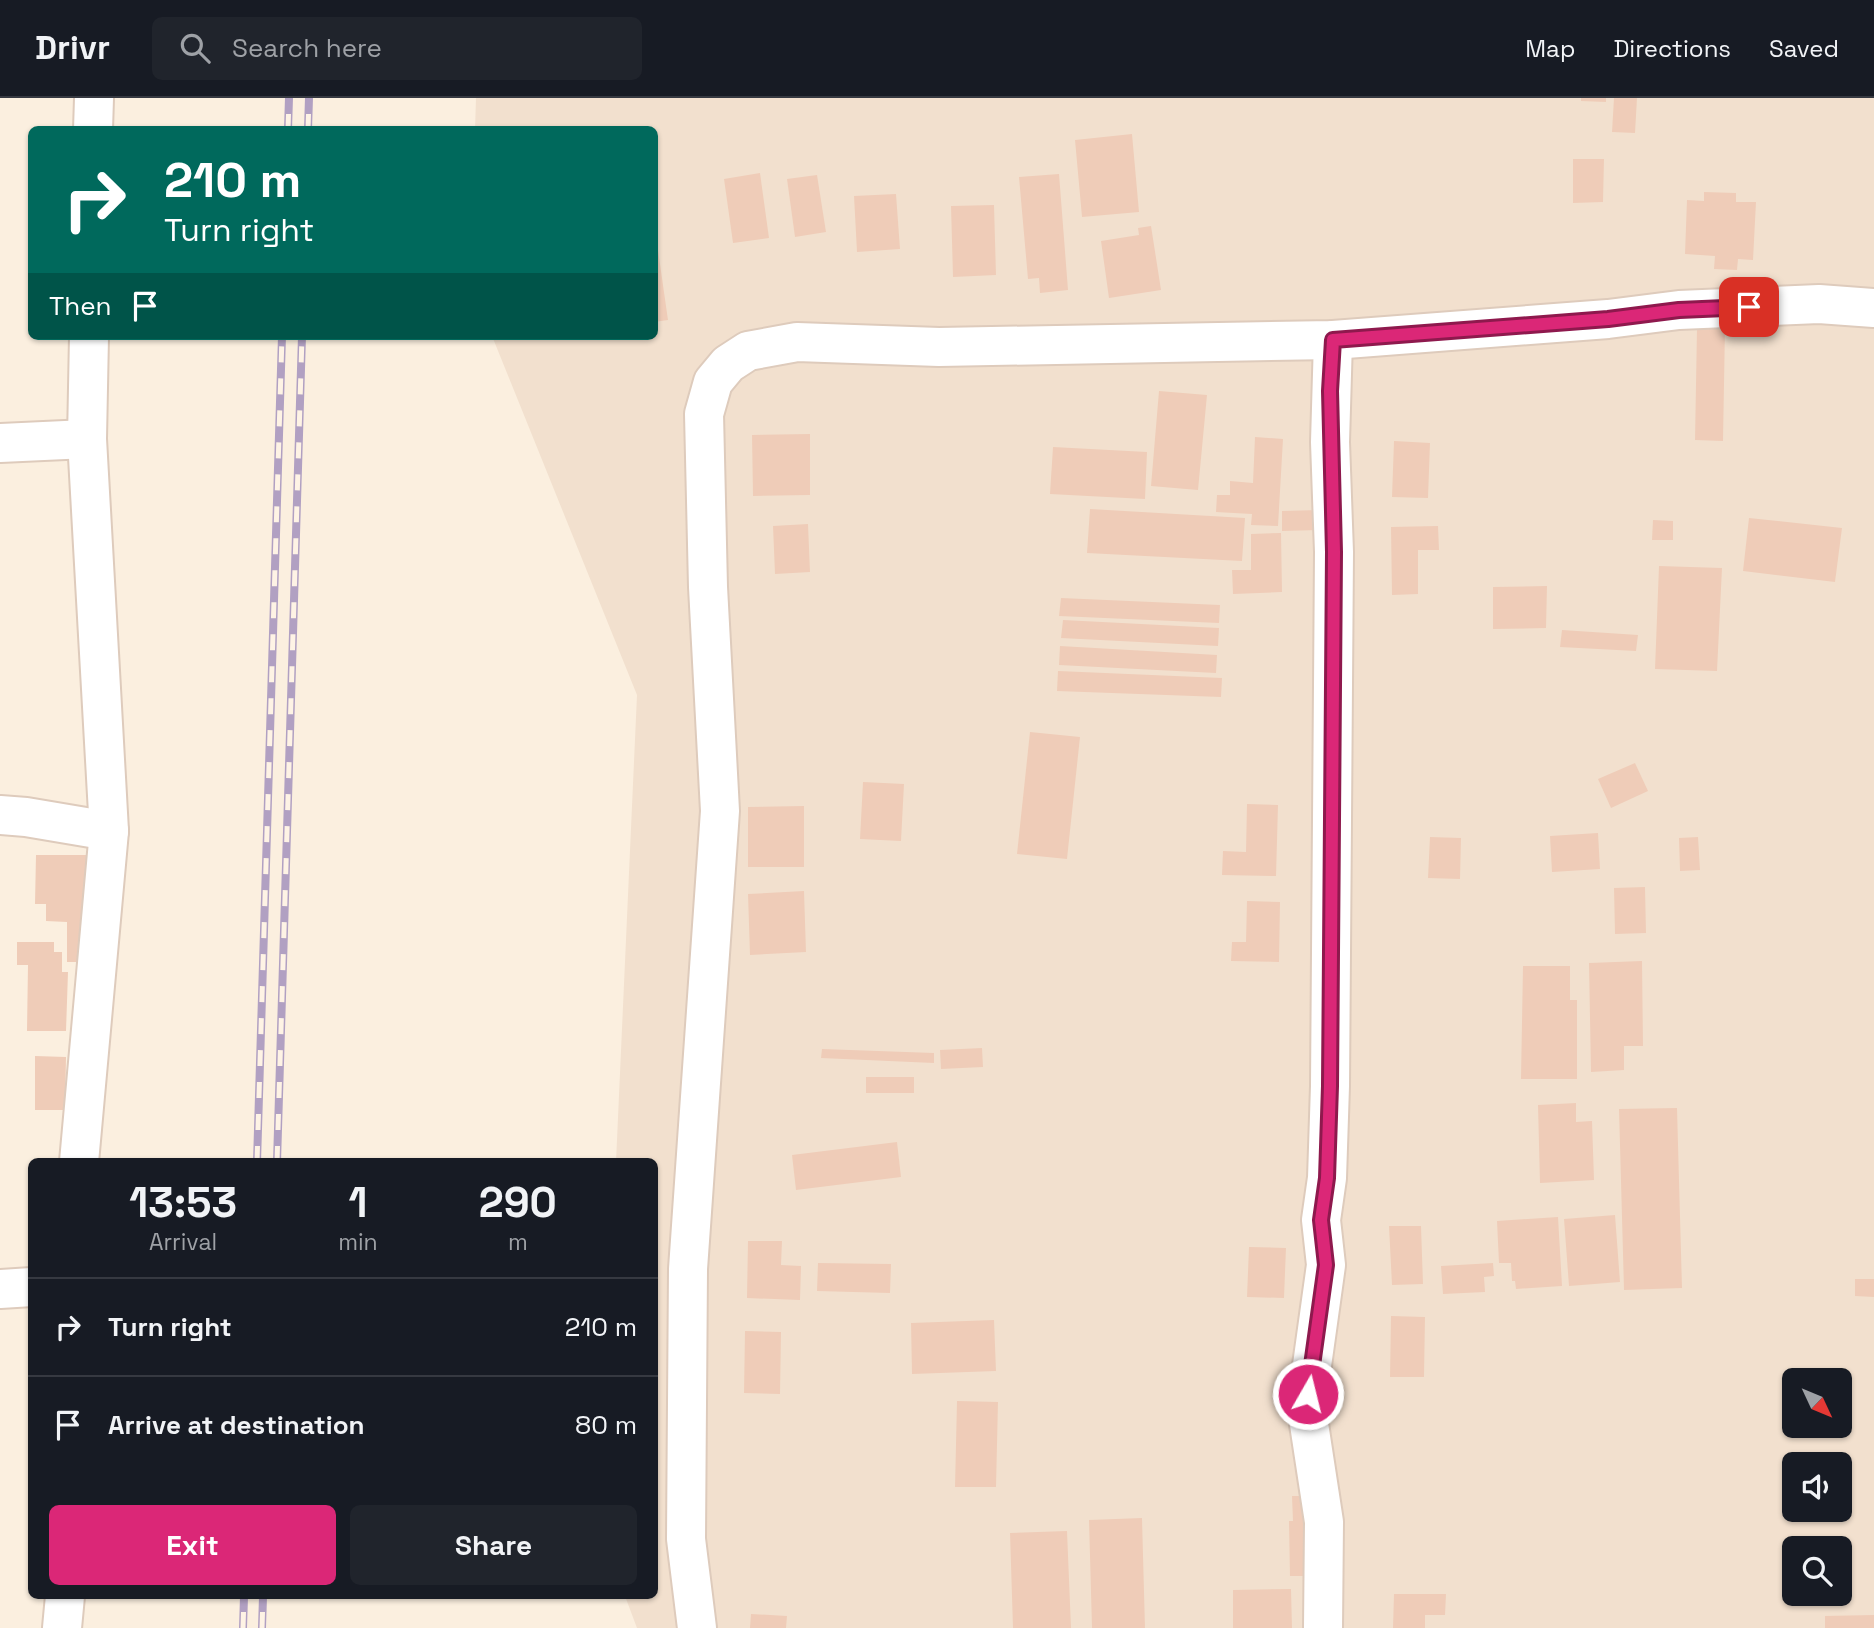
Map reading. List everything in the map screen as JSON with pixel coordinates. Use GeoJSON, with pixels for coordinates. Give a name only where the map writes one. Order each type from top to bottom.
{"type":"FeatureCollection","features":[{"type":"Feature","properties":{"kind":"street"},"geometry":{"type":"LineString","coordinates":[[93,126],[94,98]]}},
{"type":"Feature","properties":{"kind":"street"},"geometry":{"type":"LineString","coordinates":[[697,1628],[686,1539],[688,1282],[720,811],[708,587],[704,414],[713,382],[728,364],[748,351],[797,342],[939,347],[1333,340],[1608,319],[1679,310],[1819,304],[1874,308]]}},
{"type":"Feature","properties":{"kind":"street"},"geometry":{"type":"LineString","coordinates":[[79,1158],[109,831],[87,439],[89,340]]}},
{"type":"Feature","properties":{"kind":"street"},"geometry":{"type":"LineString","coordinates":[[1323,1628],[1325,1522],[1309,1424],[1308,1394],[1326,1265],[1321,1220],[1327,1178],[1330,1086],[1334,552],[1330,429],[1333,340]]}},
{"type":"Feature","properties":{"kind":"street"},"geometry":{"type":"LineString","coordinates":[[0,443],[87,439]]}},
{"type":"Feature","properties":{"kind":"street"},"geometry":{"type":"LineString","coordinates":[[0,815],[109,831]]}},
{"type":"Feature","properties":{"kind":"street"},"geometry":{"type":"LineString","coordinates":[[0,1289],[28,1287]]}},
{"type":"Feature","properties":{"kind":"street"},"geometry":{"type":"LineString","coordinates":[[62,1628],[65,1599]]}},
{"type":"Feature","properties":{"kind":"shaded area"},"geometry":{"type":"Polygon","coordinates":[[[476,98],[1874,98],[1874,1628],[637,1628],[626,1599],[658,1599],[658,1158],[616,1158],[637,695],[494,340],[658,340],[658,126],[475,126],[476,98]]]}},
{"type":"Feature","properties":{"kind":"building"},"geometry":{"type":"Polygon","coordinates":[[[1581,98],[1606,98],[1606,102],[1581,101],[1581,98]]]}},
{"type":"Feature","properties":{"kind":"building"},"geometry":{"type":"Polygon","coordinates":[[[1614,98],[1637,98],[1635,133],[1612,132],[1614,98]]]}},
{"type":"Feature","properties":{"kind":"building"},"geometry":{"type":"Polygon","coordinates":[[[1132,134],[1139,212],[1082,217],[1075,140],[1132,134]]]}},
{"type":"Feature","properties":{"kind":"building"},"geometry":{"type":"Polygon","coordinates":[[[1573,159],[1604,159],[1603,202],[1573,203],[1573,159]]]}},
{"type":"Feature","properties":{"kind":"building"},"geometry":{"type":"Polygon","coordinates":[[[760,173],[769,238],[733,243],[724,179],[760,173]]]}},
{"type":"Feature","properties":{"kind":"building"},"geometry":{"type":"Polygon","coordinates":[[[1059,174],[1068,290],[1040,293],[1039,278],[1028,279],[1019,177],[1059,174]]]}},
{"type":"Feature","properties":{"kind":"building"},"geometry":{"type":"Polygon","coordinates":[[[817,175],[826,232],[795,237],[787,179],[817,175]]]}},
{"type":"Feature","properties":{"kind":"building"},"geometry":{"type":"Polygon","coordinates":[[[1704,192],[1736,193],[1736,202],[1756,202],[1753,260],[1738,259],[1737,270],[1714,269],[1715,256],[1685,254],[1687,200],[1704,201],[1704,192]]]}},
{"type":"Feature","properties":{"kind":"building"},"geometry":{"type":"Polygon","coordinates":[[[896,194],[900,249],[857,252],[854,196],[896,194]]]}},
{"type":"Feature","properties":{"kind":"building"},"geometry":{"type":"Polygon","coordinates":[[[994,205],[996,275],[953,277],[951,206],[994,205]]]}},
{"type":"Feature","properties":{"kind":"building"},"geometry":{"type":"Polygon","coordinates":[[[1151,226],[1161,290],[1109,298],[1101,241],[1139,235],[1138,228],[1151,226]]]}},
{"type":"Feature","properties":{"kind":"building"},"geometry":{"type":"Polygon","coordinates":[[[658,250],[668,320],[658,321],[658,250]]]}},
{"type":"Feature","properties":{"kind":"building"},"geometry":{"type":"Polygon","coordinates":[[[1697,328],[1725,328],[1723,441],[1695,440],[1697,328]]]}},
{"type":"Feature","properties":{"kind":"building"},"geometry":{"type":"Polygon","coordinates":[[[1159,391],[1207,395],[1198,490],[1151,486],[1159,391]]]}},
{"type":"Feature","properties":{"kind":"building"},"geometry":{"type":"Polygon","coordinates":[[[810,434],[810,495],[753,496],[752,435],[810,434]]]}},
{"type":"Feature","properties":{"kind":"building"},"geometry":{"type":"Polygon","coordinates":[[[1255,437],[1283,439],[1278,526],[1251,525],[1252,514],[1216,512],[1217,495],[1230,495],[1230,481],[1253,483],[1255,437]]]}},
{"type":"Feature","properties":{"kind":"building"},"geometry":{"type":"Polygon","coordinates":[[[1394,441],[1430,443],[1428,498],[1392,497],[1394,441]]]}},
{"type":"Feature","properties":{"kind":"building"},"geometry":{"type":"Polygon","coordinates":[[[1053,447],[1147,452],[1145,499],[1050,494],[1053,447]]]}},
{"type":"Feature","properties":{"kind":"building"},"geometry":{"type":"Polygon","coordinates":[[[1090,509],[1245,518],[1242,561],[1087,553],[1090,509]]]}},
{"type":"Feature","properties":{"kind":"building"},"geometry":{"type":"Polygon","coordinates":[[[1319,510],[1319,530],[1282,531],[1282,511],[1319,510]]]}},
{"type":"Feature","properties":{"kind":"building"},"geometry":{"type":"Polygon","coordinates":[[[1749,518],[1842,528],[1835,582],[1743,571],[1749,518]]]}},
{"type":"Feature","properties":{"kind":"building"},"geometry":{"type":"Polygon","coordinates":[[[1653,520],[1673,521],[1673,540],[1652,540],[1653,520]]]}},
{"type":"Feature","properties":{"kind":"building"},"geometry":{"type":"Polygon","coordinates":[[[808,524],[810,572],[775,574],[773,526],[808,524]]]}},
{"type":"Feature","properties":{"kind":"building"},"geometry":{"type":"Polygon","coordinates":[[[1438,526],[1439,550],[1418,550],[1418,594],[1392,595],[1391,527],[1438,526]]]}},
{"type":"Feature","properties":{"kind":"building"},"geometry":{"type":"Polygon","coordinates":[[[1281,533],[1282,592],[1233,594],[1232,570],[1251,570],[1251,534],[1281,533]]]}},
{"type":"Feature","properties":{"kind":"building"},"geometry":{"type":"Polygon","coordinates":[[[1659,566],[1722,568],[1717,671],[1655,669],[1659,566]]]}},
{"type":"Feature","properties":{"kind":"building"},"geometry":{"type":"Polygon","coordinates":[[[1547,586],[1546,628],[1493,629],[1493,587],[1547,586]]]}},
{"type":"Feature","properties":{"kind":"building"},"geometry":{"type":"Polygon","coordinates":[[[1061,598],[1220,605],[1219,623],[1059,616],[1061,598]]]}},
{"type":"Feature","properties":{"kind":"building"},"geometry":{"type":"Polygon","coordinates":[[[1063,620],[1219,628],[1218,646],[1061,638],[1063,620]]]}},
{"type":"Feature","properties":{"kind":"building"},"geometry":{"type":"Polygon","coordinates":[[[1562,630],[1638,635],[1636,651],[1560,647],[1562,630]]]}},
{"type":"Feature","properties":{"kind":"building"},"geometry":{"type":"Polygon","coordinates":[[[1060,646],[1217,655],[1216,673],[1059,665],[1060,646]]]}},
{"type":"Feature","properties":{"kind":"building"},"geometry":{"type":"Polygon","coordinates":[[[1058,671],[1222,678],[1221,697],[1057,691],[1058,671]]]}},
{"type":"Feature","properties":{"kind":"building"},"geometry":{"type":"Polygon","coordinates":[[[1030,732],[1080,737],[1067,859],[1017,854],[1030,732]]]}},
{"type":"Feature","properties":{"kind":"building"},"geometry":{"type":"Polygon","coordinates":[[[1635,763],[1648,791],[1611,808],[1598,779],[1635,763]]]}},
{"type":"Feature","properties":{"kind":"building"},"geometry":{"type":"Polygon","coordinates":[[[863,782],[904,784],[901,841],[860,839],[863,782]]]}},
{"type":"Feature","properties":{"kind":"building"},"geometry":{"type":"Polygon","coordinates":[[[1247,804],[1278,805],[1276,876],[1222,875],[1223,851],[1246,852],[1247,804]]]}},
{"type":"Feature","properties":{"kind":"building"},"geometry":{"type":"Polygon","coordinates":[[[804,806],[804,867],[748,867],[748,807],[804,806]]]}},
{"type":"Feature","properties":{"kind":"building"},"geometry":{"type":"Polygon","coordinates":[[[1598,833],[1600,869],[1552,872],[1550,836],[1598,833]]]}},
{"type":"Feature","properties":{"kind":"building"},"geometry":{"type":"Polygon","coordinates":[[[1430,837],[1461,838],[1460,879],[1428,878],[1430,837]]]}},
{"type":"Feature","properties":{"kind":"building"},"geometry":{"type":"Polygon","coordinates":[[[1698,837],[1700,870],[1680,871],[1679,838],[1698,837]]]}},
{"type":"Feature","properties":{"kind":"building"},"geometry":{"type":"Polygon","coordinates":[[[36,855],[95,855],[93,962],[67,962],[67,922],[46,921],[46,904],[35,904],[36,855]]]}},
{"type":"Feature","properties":{"kind":"building"},"geometry":{"type":"Polygon","coordinates":[[[1645,887],[1646,933],[1615,934],[1614,888],[1645,887]]]}},
{"type":"Feature","properties":{"kind":"building"},"geometry":{"type":"Polygon","coordinates":[[[804,891],[806,952],[750,955],[748,894],[804,891]]]}},
{"type":"Feature","properties":{"kind":"building"},"geometry":{"type":"Polygon","coordinates":[[[1247,901],[1280,902],[1279,962],[1231,961],[1232,942],[1246,942],[1247,901]]]}},
{"type":"Feature","properties":{"kind":"building"},"geometry":{"type":"Polygon","coordinates":[[[17,942],[54,942],[54,952],[62,952],[62,972],[68,972],[66,1031],[27,1031],[28,965],[17,965],[17,942]]]}},
{"type":"Feature","properties":{"kind":"building"},"geometry":{"type":"Polygon","coordinates":[[[1642,961],[1643,1046],[1624,1046],[1624,1070],[1591,1072],[1589,963],[1642,961]]]}},
{"type":"Feature","properties":{"kind":"building"},"geometry":{"type":"Polygon","coordinates":[[[1523,966],[1570,966],[1570,1000],[1577,1000],[1577,1079],[1521,1079],[1523,966]]]}},
{"type":"Feature","properties":{"kind":"building"},"geometry":{"type":"Polygon","coordinates":[[[982,1048],[983,1067],[941,1069],[940,1050],[982,1048]]]}},
{"type":"Feature","properties":{"kind":"building"},"geometry":{"type":"Polygon","coordinates":[[[822,1049],[934,1053],[934,1063],[821,1058],[822,1049]]]}},
{"type":"Feature","properties":{"kind":"building"},"geometry":{"type":"Polygon","coordinates":[[[35,1056],[66,1057],[65,1110],[35,1110],[35,1056]]]}},
{"type":"Feature","properties":{"kind":"building"},"geometry":{"type":"Polygon","coordinates":[[[866,1077],[914,1077],[914,1093],[866,1093],[866,1077]]]}},
{"type":"Feature","properties":{"kind":"building"},"geometry":{"type":"Polygon","coordinates":[[[1576,1103],[1576,1122],[1592,1121],[1594,1180],[1540,1183],[1538,1105],[1576,1103]]]}},
{"type":"Feature","properties":{"kind":"building"},"geometry":{"type":"Polygon","coordinates":[[[1677,1108],[1682,1288],[1624,1290],[1619,1109],[1677,1108]]]}},
{"type":"Feature","properties":{"kind":"building"},"geometry":{"type":"Polygon","coordinates":[[[897,1142],[901,1177],[796,1190],[792,1155],[897,1142]]]}},
{"type":"Feature","properties":{"kind":"building"},"geometry":{"type":"Polygon","coordinates":[[[1615,1215],[1620,1282],[1569,1286],[1564,1219],[1615,1215]]]}},
{"type":"Feature","properties":{"kind":"building"},"geometry":{"type":"Polygon","coordinates":[[[1558,1217],[1562,1286],[1516,1289],[1515,1281],[1512,1281],[1511,1263],[1499,1263],[1497,1221],[1558,1217]]]}},
{"type":"Feature","properties":{"kind":"building"},"geometry":{"type":"Polygon","coordinates":[[[1389,1226],[1421,1226],[1423,1284],[1392,1285],[1389,1226]]]}},
{"type":"Feature","properties":{"kind":"building"},"geometry":{"type":"Polygon","coordinates":[[[748,1241],[782,1241],[781,1265],[801,1266],[800,1300],[747,1298],[748,1241]]]}},
{"type":"Feature","properties":{"kind":"building"},"geometry":{"type":"Polygon","coordinates":[[[1249,1247],[1286,1248],[1284,1298],[1247,1297],[1249,1247]]]}},
{"type":"Feature","properties":{"kind":"building"},"geometry":{"type":"Polygon","coordinates":[[[818,1263],[891,1264],[890,1293],[817,1291],[818,1263]]]}},
{"type":"Feature","properties":{"kind":"building"},"geometry":{"type":"Polygon","coordinates":[[[1493,1263],[1494,1276],[1484,1277],[1485,1292],[1443,1294],[1441,1266],[1493,1263]]]}},
{"type":"Feature","properties":{"kind":"building"},"geometry":{"type":"Polygon","coordinates":[[[1855,1279],[1874,1279],[1874,1297],[1855,1296],[1855,1279]]]}},
{"type":"Feature","properties":{"kind":"building"},"geometry":{"type":"Polygon","coordinates":[[[1391,1316],[1425,1317],[1424,1377],[1390,1377],[1391,1316]]]}},
{"type":"Feature","properties":{"kind":"building"},"geometry":{"type":"Polygon","coordinates":[[[994,1320],[996,1371],[912,1374],[911,1323],[994,1320]]]}},
{"type":"Feature","properties":{"kind":"building"},"geometry":{"type":"Polygon","coordinates":[[[745,1331],[781,1332],[780,1394],[744,1393],[745,1331]]]}},
{"type":"Feature","properties":{"kind":"building"},"geometry":{"type":"Polygon","coordinates":[[[957,1401],[998,1402],[996,1487],[955,1487],[957,1401]]]}},
{"type":"Feature","properties":{"kind":"building"},"geometry":{"type":"Polygon","coordinates":[[[1292,1496],[1310,1496],[1313,1576],[1290,1576],[1289,1521],[1293,1521],[1292,1496]]]}},
{"type":"Feature","properties":{"kind":"building"},"geometry":{"type":"Polygon","coordinates":[[[1142,1518],[1145,1628],[1092,1628],[1089,1520],[1142,1518]]]}},
{"type":"Feature","properties":{"kind":"building"},"geometry":{"type":"Polygon","coordinates":[[[1067,1531],[1071,1628],[1013,1628],[1010,1533],[1067,1531]]]}},
{"type":"Feature","properties":{"kind":"building"},"geometry":{"type":"Polygon","coordinates":[[[1291,1589],[1292,1628],[1233,1628],[1233,1590],[1291,1589]]]}},
{"type":"Feature","properties":{"kind":"building"},"geometry":{"type":"Polygon","coordinates":[[[1394,1594],[1446,1594],[1445,1615],[1425,1615],[1425,1628],[1393,1628],[1394,1594]]]}},
{"type":"Feature","properties":{"kind":"building"},"geometry":{"type":"Polygon","coordinates":[[[751,1614],[787,1616],[786,1628],[750,1628],[751,1614]]]}},
{"type":"Feature","properties":{"kind":"building"},"geometry":{"type":"Polygon","coordinates":[[[1874,1615],[1874,1628],[1825,1628],[1825,1616],[1874,1615]]]}},
{"type":"Feature","properties":{"kind":"railway"},"geometry":{"type":"LineString","coordinates":[[288,126],[289,98]]}},
{"type":"Feature","properties":{"kind":"railway"},"geometry":{"type":"LineString","coordinates":[[308,126],[309,98]]}},
{"type":"Feature","properties":{"kind":"railway"},"geometry":{"type":"LineString","coordinates":[[257,1158],[282,340]]}},
{"type":"Feature","properties":{"kind":"railway"},"geometry":{"type":"LineString","coordinates":[[277,1158],[302,340]]}},
{"type":"Feature","properties":{"kind":"railway"},"geometry":{"type":"LineString","coordinates":[[243,1628],[244,1599]]}},
{"type":"Feature","properties":{"kind":"railway"},"geometry":{"type":"LineString","coordinates":[[262,1628],[263,1599]]}},
{"type":"Feature","properties":{"kind":"route"},"geometry":{"type":"LineString","coordinates":[[1308,1394],[1326,1265],[1321,1220],[1327,1178],[1330,1086],[1334,552],[1330,391],[1333,340],[1608,319],[1679,310],[1749,307]]}}]}
